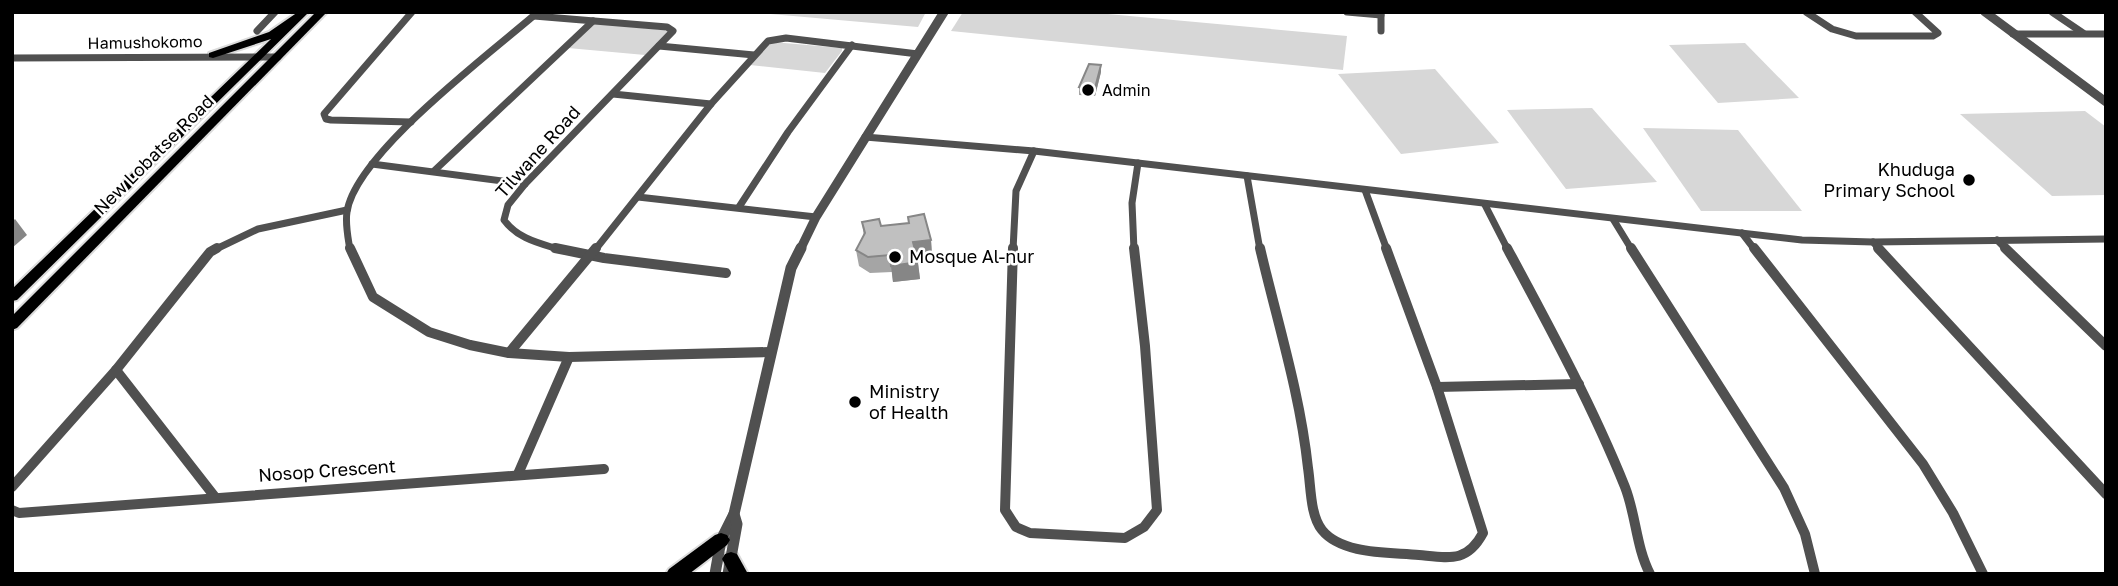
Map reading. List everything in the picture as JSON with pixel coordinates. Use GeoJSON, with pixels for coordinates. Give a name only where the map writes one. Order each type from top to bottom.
{"type":"FeatureCollection","features":[{"type":"Feature","properties":{"kind":"main road","name":"New Lobatse Road"},"geometry":{"type":"LineString","coordinates":[[12,297],[304,12]]}},
{"type":"Feature","properties":{"kind":"main road","name":"New Lobatse Road"},"geometry":{"type":"LineString","coordinates":[[12,326],[322,12]]}},
{"type":"Feature","properties":{"kind":"main road"},"geometry":{"type":"LineString","coordinates":[[213,55],[260,40],[290,26]]}},
{"type":"Feature","properties":{"kind":"main road"},"geometry":{"type":"LineString","coordinates":[[213,55],[232,63],[237,75]]}},
{"type":"Feature","properties":{"kind":"main road"},"geometry":{"type":"LineString","coordinates":[[12,304],[43,293]]}},
{"type":"Feature","properties":{"kind":"main road"},"geometry":{"type":"LineString","coordinates":[[675,574],[721,540]]}},
{"type":"Feature","properties":{"kind":"street"},"geometry":{"type":"LineString","coordinates":[[257,31],[275,12]]}},
{"type":"Feature","properties":{"kind":"street"},"geometry":{"type":"LineString","coordinates":[[411,122],[331,120],[326,119],[324,114],[412,12]]}},
{"type":"Feature","properties":{"kind":"street"},"geometry":{"type":"LineString","coordinates":[[715,574],[721,540],[734,514],[769,352],[791,268],[816,217],[944,12]]}},
{"type":"Feature","properties":{"kind":"street"},"geometry":{"type":"LineString","coordinates":[[1347,12],[1381,14],[1381,31]]}},
{"type":"Feature","properties":{"kind":"street"},"geometry":{"type":"LineString","coordinates":[[1806,12],[1832,29],[1856,36],[1933,36],[1938,33],[1915,12]]}},
{"type":"Feature","properties":{"kind":"street"},"geometry":{"type":"LineString","coordinates":[[1984,12],[2106,102]]}},
{"type":"Feature","properties":{"kind":"street"},"geometry":{"type":"LineString","coordinates":[[2052,12],[2084,34]]}},
{"type":"Feature","properties":{"kind":"street"},"geometry":{"type":"LineString","coordinates":[[593,20],[536,14],[411,122],[372,164],[347,211],[351,250],[373,297],[429,332],[509,353],[569,357],[769,352]]}},
{"type":"Feature","properties":{"kind":"street"},"geometry":{"type":"LineString","coordinates":[[434,171],[593,20]]}},
{"type":"Feature","properties":{"kind":"street","name":"Tilwane Road"},"geometry":{"type":"LineString","coordinates":[[593,20],[670,29],[672,33],[525,184],[505,210],[503,220],[507,229],[519,237],[589,257],[726,273]]}},
{"type":"Feature","properties":{"kind":"street"},"geometry":{"type":"LineString","coordinates":[[2014,34],[2106,34]]}},
{"type":"Feature","properties":{"kind":"street"},"geometry":{"type":"LineString","coordinates":[[509,353],[711,104],[768,41],[775,39],[852,45],[918,54]]}},
{"type":"Feature","properties":{"kind":"street"},"geometry":{"type":"LineString","coordinates":[[739,207],[788,132],[852,45]]}},
{"type":"Feature","properties":{"kind":"street"},"geometry":{"type":"LineString","coordinates":[[659,46],[754,55]]}},
{"type":"Feature","properties":{"kind":"street","name":"Hamushokomo"},"geometry":{"type":"LineString","coordinates":[[12,58],[213,55],[278,57]]}},
{"type":"Feature","properties":{"kind":"street"},"geometry":{"type":"LineString","coordinates":[[613,94],[711,104]]}},
{"type":"Feature","properties":{"kind":"street"},"geometry":{"type":"LineString","coordinates":[[865,137],[1034,151],[1802,240],[1873,242],[2106,239]]}},
{"type":"Feature","properties":{"kind":"street"},"geometry":{"type":"LineString","coordinates":[[1034,151],[1016,191],[1008,344],[1005,510],[1016,527],[1030,533],[1125,538],[1150,524],[1157,510],[1143,325],[1135,261],[1132,194],[1138,163]]}},
{"type":"Feature","properties":{"kind":"street"},"geometry":{"type":"LineString","coordinates":[[372,164],[525,184]]}},
{"type":"Feature","properties":{"kind":"street"},"geometry":{"type":"LineString","coordinates":[[1247,176],[1254,228],[1301,416],[1320,528],[1343,544],[1444,558],[1464,556],[1476,547],[1483,533],[1437,387],[1365,191]]}},
{"type":"Feature","properties":{"kind":"street"},"geometry":{"type":"LineString","coordinates":[[638,197],[816,217]]}},
{"type":"Feature","properties":{"kind":"street"},"geometry":{"type":"LineString","coordinates":[[1485,205],[1579,384],[1626,490],[1643,559],[1650,574]]}},
{"type":"Feature","properties":{"kind":"street"},"geometry":{"type":"LineString","coordinates":[[12,487],[116,370],[210,252],[227,240],[263,229],[347,211]]}},
{"type":"Feature","properties":{"kind":"street"},"geometry":{"type":"LineString","coordinates":[[1613,219],[1784,488],[1805,534],[1815,574]]}},
{"type":"Feature","properties":{"kind":"street"},"geometry":{"type":"LineString","coordinates":[[1742,233],[1923,464],[1953,513],[1983,574]]}},
{"type":"Feature","properties":{"kind":"street"},"geometry":{"type":"LineString","coordinates":[[1997,240],[2106,346]]}},
{"type":"Feature","properties":{"kind":"street"},"geometry":{"type":"LineString","coordinates":[[1873,242],[2106,494]]}},
{"type":"Feature","properties":{"kind":"street"},"geometry":{"type":"LineString","coordinates":[[518,474],[569,357]]}},
{"type":"Feature","properties":{"kind":"street"},"geometry":{"type":"LineString","coordinates":[[116,370],[215,497]]}},
{"type":"Feature","properties":{"kind":"street"},"geometry":{"type":"LineString","coordinates":[[1437,387],[1579,384]]}},
{"type":"Feature","properties":{"kind":"street","name":"Nosop Crescent"},"geometry":{"type":"LineString","coordinates":[[12,510],[19,513],[604,469]]}},
{"type":"Feature","properties":{"kind":"street"},"geometry":{"type":"LineString","coordinates":[[733,569],[737,524],[734,514]]}},
{"type":"Feature","properties":{"kind":"shaded area"},"geometry":{"type":"Polygon","coordinates":[[[749,12],[926,12],[918,27],[749,12]]]}},
{"type":"Feature","properties":{"kind":"shaded area"},"geometry":{"type":"Polygon","coordinates":[[[963,12],[1086,12],[1347,36],[1343,70],[951,31],[963,12]]]}},
{"type":"Feature","properties":{"kind":"shaded area"},"geometry":{"type":"Polygon","coordinates":[[[590,23],[668,32],[645,55],[568,48],[590,23]]]}},
{"type":"Feature","properties":{"kind":"shaded area"},"geometry":{"type":"Polygon","coordinates":[[[767,43],[842,48],[842,51],[825,73],[750,65],[767,43]]]}},
{"type":"Feature","properties":{"kind":"shaded area"},"geometry":{"type":"Polygon","coordinates":[[[1745,43],[1799,98],[1718,103],[1669,45],[1745,43]]]}},
{"type":"Feature","properties":{"kind":"shaded area"},"geometry":{"type":"Polygon","coordinates":[[[1435,69],[1499,143],[1401,154],[1338,74],[1435,69]]]}},
{"type":"Feature","properties":{"kind":"shaded area"},"geometry":{"type":"Polygon","coordinates":[[[1592,108],[1657,182],[1566,189],[1507,110],[1592,108]]]}},
{"type":"Feature","properties":{"kind":"shaded area"},"geometry":{"type":"Polygon","coordinates":[[[2085,111],[2106,127],[2106,195],[2052,196],[1960,114],[2085,111]]]}},
{"type":"Feature","properties":{"kind":"shaded area"},"geometry":{"type":"Polygon","coordinates":[[[1643,128],[1738,130],[1802,211],[1701,211],[1643,128]]]}},
{"type":"Feature","properties":{"kind":"building"},"geometry":{"type":"Polygon","coordinates":[[[1089,64],[1101,65],[1095,88],[1079,87],[1089,64]]]}},
{"type":"Feature","properties":{"kind":"building"},"geometry":{"type":"Polygon","coordinates":[[[924,214],[931,240],[913,242],[918,262],[891,266],[890,255],[868,257],[856,250],[865,233],[862,222],[879,219],[881,226],[909,223],[908,217],[924,214]]]}},
{"type":"Feature","properties":{"kind":"place","name":"Admin"},"geometry":{"type":"Point","coordinates":[1088,90]}},
{"type":"Feature","properties":{"kind":"place","name":"Khuduga Primary School"},"geometry":{"type":"Point","coordinates":[1969,180]}},
{"type":"Feature","properties":{"kind":"place","name":"Mosque Al-nur"},"geometry":{"type":"Point","coordinates":[895,257]}},
{"type":"Feature","properties":{"kind":"place","name":"Ministry of Health"},"geometry":{"type":"Point","coordinates":[855,402]}}]}
